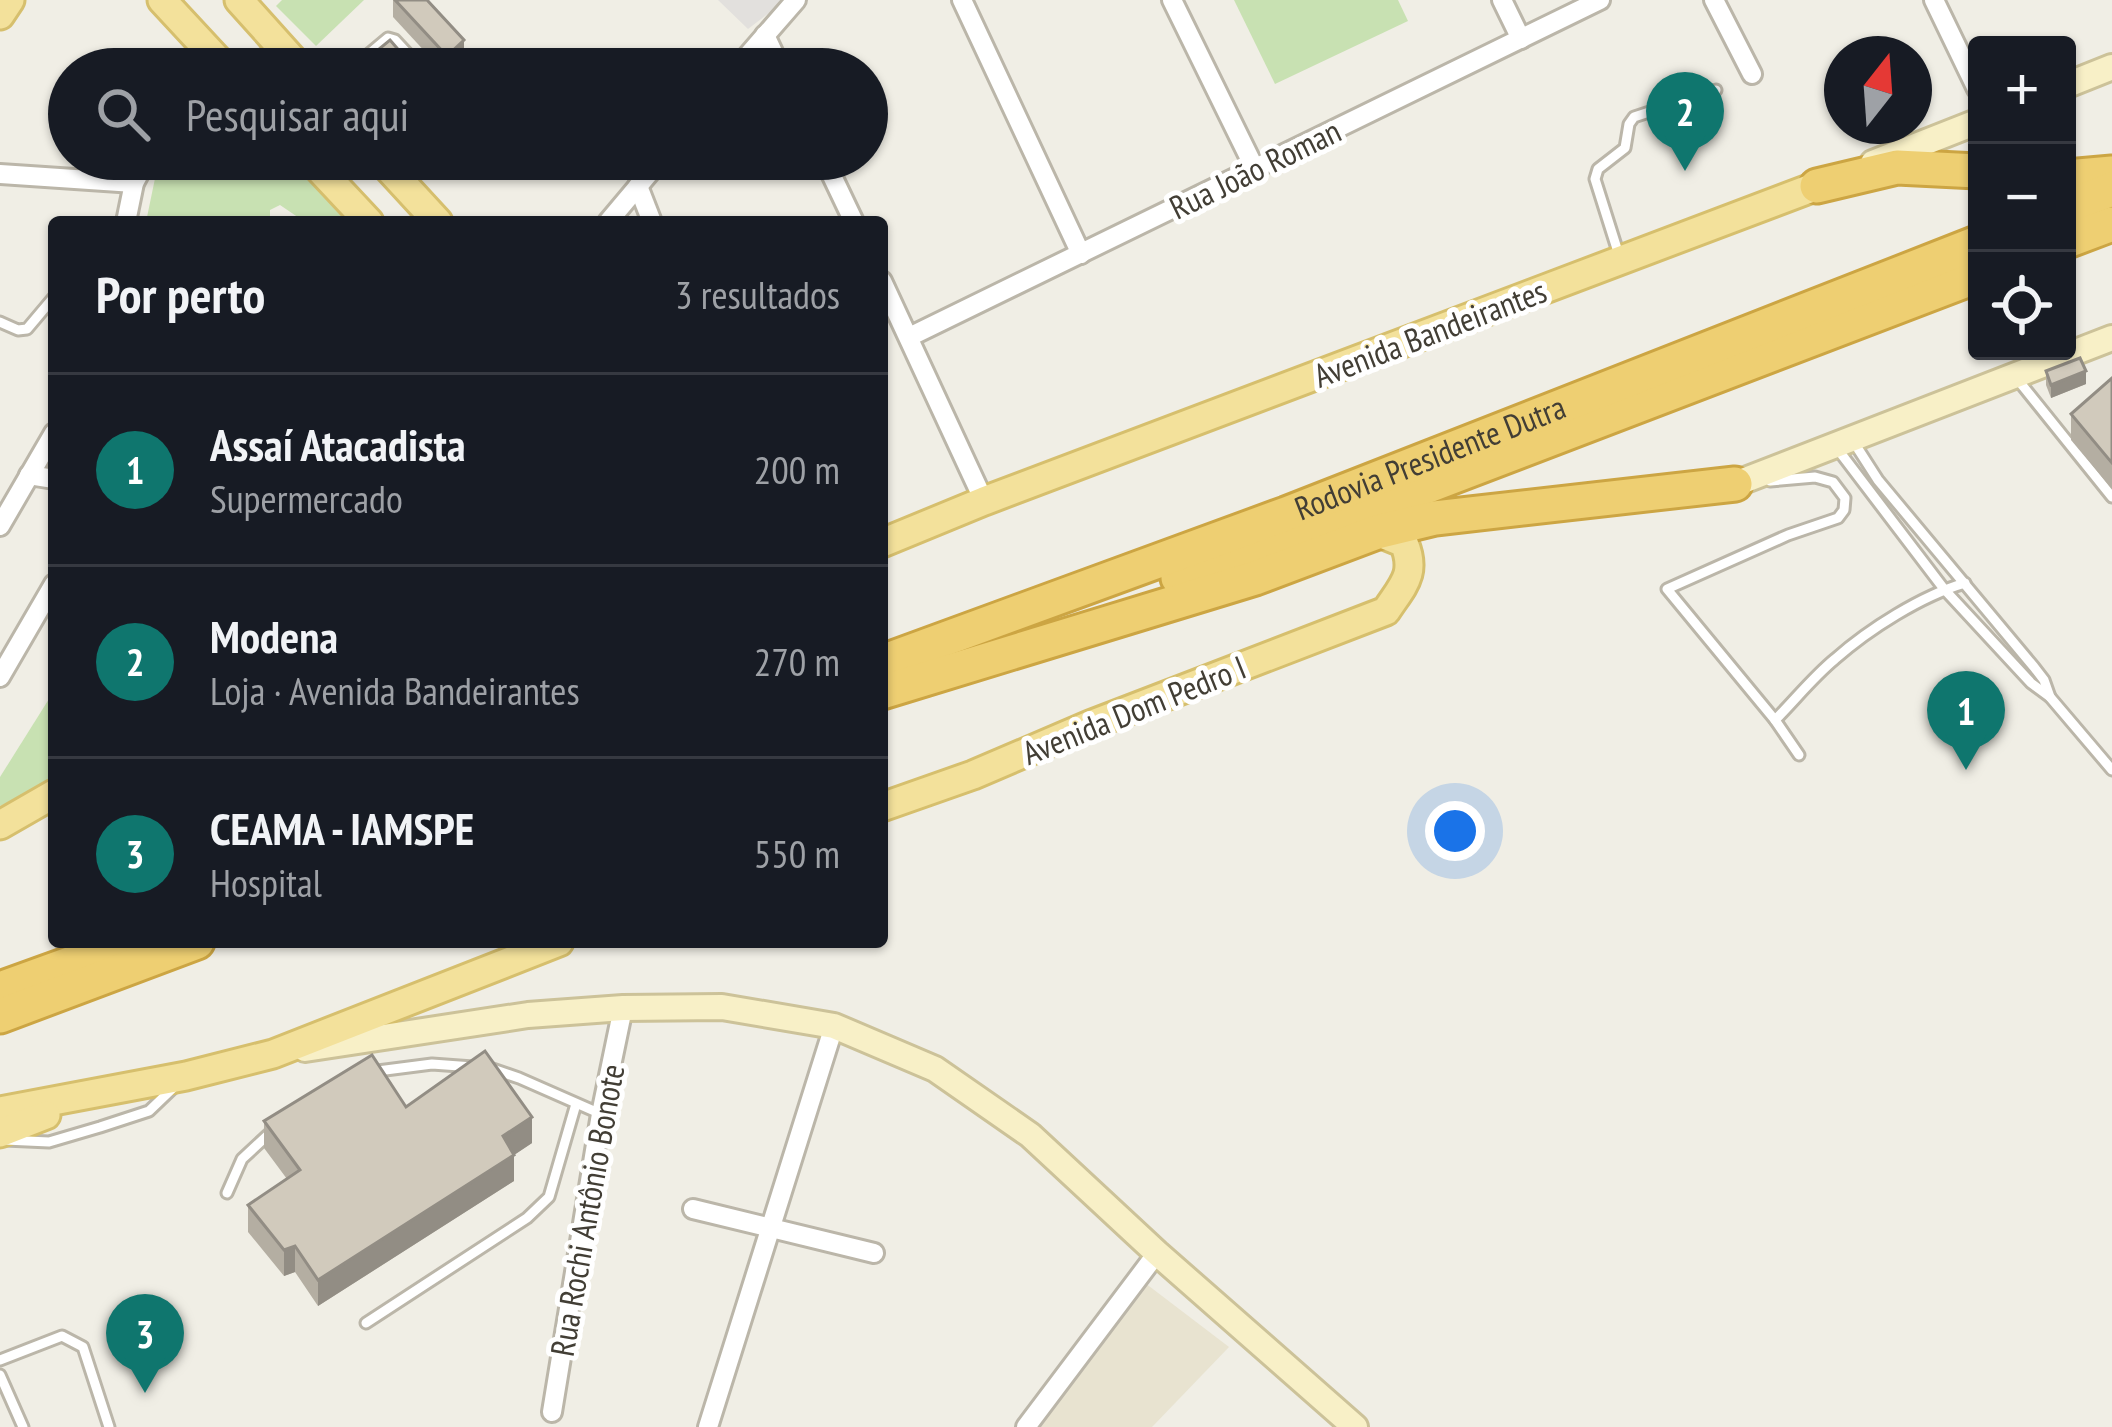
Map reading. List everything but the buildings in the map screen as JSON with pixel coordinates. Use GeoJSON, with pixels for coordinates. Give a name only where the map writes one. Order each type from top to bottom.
{"type":"FeatureCollection","features":[{"type":"Feature","properties":{"kind":"highway"},"geometry":{"type":"LineString","coordinates":[[1817,186],[1897,167],[1968,171]]}},
{"type":"Feature","properties":{"kind":"highway"},"geometry":{"type":"LineString","coordinates":[[2076,176],[2112,173]]}},
{"type":"Feature","properties":{"kind":"highway"},"geometry":{"type":"LineString","coordinates":[[2076,204],[2112,190]]}},
{"type":"Feature","properties":{"kind":"highway"},"geometry":{"type":"LineString","coordinates":[[2076,238],[2112,224]]}},
{"type":"Feature","properties":{"kind":"highway","name":"Rodovia Presidente Dutra"},"geometry":{"type":"LineString","coordinates":[[888,660],[1286,514],[1968,246]]}},
{"type":"Feature","properties":{"kind":"highway","name":"Rodovia Presidente Dutra"},"geometry":{"type":"LineString","coordinates":[[888,686],[1300,535],[1968,279]]}},
{"type":"Feature","properties":{"kind":"highway"},"geometry":{"type":"LineString","coordinates":[[888,686],[1255,578],[1377,532],[1435,518],[1735,484]]}},
{"type":"Feature","properties":{"kind":"highway"},"geometry":{"type":"LineString","coordinates":[[0,988],[113,948]]}},
{"type":"Feature","properties":{"kind":"highway"},"geometry":{"type":"LineString","coordinates":[[0,1016],[181,948]]}},
{"type":"Feature","properties":{"kind":"main road"},"geometry":{"type":"LineString","coordinates":[[0,15],[10,0]]}},
{"type":"Feature","properties":{"kind":"main road"},"geometry":{"type":"LineString","coordinates":[[162,0],[207,48]]}},
{"type":"Feature","properties":{"kind":"main road"},"geometry":{"type":"LineString","coordinates":[[239,0],[282,48]]}},
{"type":"Feature","properties":{"kind":"main road"},"geometry":{"type":"LineString","coordinates":[[2076,82],[2112,67]]}},
{"type":"Feature","properties":{"kind":"main road","name":"Avenida Bandeirantes"},"geometry":{"type":"LineString","coordinates":[[888,541],[1968,126]]}},
{"type":"Feature","properties":{"kind":"main road"},"geometry":{"type":"LineString","coordinates":[[330,180],[363,216]]}},
{"type":"Feature","properties":{"kind":"main road"},"geometry":{"type":"LineString","coordinates":[[399,180],[432,216]]}},
{"type":"Feature","properties":{"kind":"main road"},"geometry":{"type":"LineString","coordinates":[[1735,484],[2112,338]]}},
{"type":"Feature","properties":{"kind":"main road","name":"Avenida Dom Pedro I"},"geometry":{"type":"LineString","coordinates":[[888,805],[1386,611],[1408,576],[1411,560],[1404,543],[1377,532]]}},
{"type":"Feature","properties":{"kind":"main road"},"geometry":{"type":"LineString","coordinates":[[0,825],[48,797]]}},
{"type":"Feature","properties":{"kind":"main road"},"geometry":{"type":"LineString","coordinates":[[273,1054],[544,948]]}},
{"type":"Feature","properties":{"kind":"main road"},"geometry":{"type":"LineString","coordinates":[[0,1111],[186,1076],[273,1054],[528,1015],[722,1007],[834,1026],[935,1069],[1030,1135],[1355,1427]]}},
{"type":"Feature","properties":{"kind":"main road"},"geometry":{"type":"LineString","coordinates":[[0,1137],[98,1094]]}},
{"type":"Feature","properties":{"kind":"street"},"geometry":{"type":"LineString","coordinates":[[753,48],[796,0]]}},
{"type":"Feature","properties":{"kind":"street"},"geometry":{"type":"LineString","coordinates":[[962,0],[1081,254]]}},
{"type":"Feature","properties":{"kind":"street"},"geometry":{"type":"LineString","coordinates":[[1172,0],[1255,170]]}},
{"type":"Feature","properties":{"kind":"street"},"geometry":{"type":"LineString","coordinates":[[1502,0],[1521,39]]}},
{"type":"Feature","properties":{"kind":"street","name":"Rua João Roman"},"geometry":{"type":"LineString","coordinates":[[909,337],[1600,0]]}},
{"type":"Feature","properties":{"kind":"street"},"geometry":{"type":"LineString","coordinates":[[1714,0],[1752,74]]}},
{"type":"Feature","properties":{"kind":"street"},"geometry":{"type":"LineString","coordinates":[[1934,0],[1968,70]]}},
{"type":"Feature","properties":{"kind":"street"},"geometry":{"type":"LineString","coordinates":[[764,35],[770,48]]}},
{"type":"Feature","properties":{"kind":"street"},"geometry":{"type":"LineString","coordinates":[[0,174],[48,177]]}},
{"type":"Feature","properties":{"kind":"street"},"geometry":{"type":"LineString","coordinates":[[89,180],[134,183]]}},
{"type":"Feature","properties":{"kind":"street"},"geometry":{"type":"LineString","coordinates":[[125,216],[136,180]]}},
{"type":"Feature","properties":{"kind":"street"},"geometry":{"type":"LineString","coordinates":[[613,216],[643,180]]}},
{"type":"Feature","properties":{"kind":"street"},"geometry":{"type":"LineString","coordinates":[[834,180],[851,216]]}},
{"type":"Feature","properties":{"kind":"street"},"geometry":{"type":"LineString","coordinates":[[638,186],[650,216]]}},
{"type":"Feature","properties":{"kind":"street"},"geometry":{"type":"LineString","coordinates":[[888,293],[984,501]]}},
{"type":"Feature","properties":{"kind":"street"},"geometry":{"type":"LineString","coordinates":[[0,526],[48,443]]}},
{"type":"Feature","properties":{"kind":"street"},"geometry":{"type":"LineString","coordinates":[[29,475],[48,478]]}},
{"type":"Feature","properties":{"kind":"street"},"geometry":{"type":"LineString","coordinates":[[0,677],[48,594]]}},
{"type":"Feature","properties":{"kind":"street","name":"Rua Rochi Antônio Bonote"},"geometry":{"type":"LineString","coordinates":[[552,1412],[623,1008]]}},
{"type":"Feature","properties":{"kind":"street"},"geometry":{"type":"LineString","coordinates":[[708,1427],[834,1026]]}},
{"type":"Feature","properties":{"kind":"street"},"geometry":{"type":"LineString","coordinates":[[693,1209],[874,1252]]}},
{"type":"Feature","properties":{"kind":"street"},"geometry":{"type":"LineString","coordinates":[[1026,1427],[1157,1253]]}},
{"type":"Feature","properties":{"kind":"lane"},"geometry":{"type":"LineString","coordinates":[[376,48],[388,38],[402,48]]}},
{"type":"Feature","properties":{"kind":"lane"},"geometry":{"type":"LineString","coordinates":[[1621,260],[1595,179],[1598,169],[1625,148],[1634,117],[1716,89]]}},
{"type":"Feature","properties":{"kind":"lane"},"geometry":{"type":"LineString","coordinates":[[0,322],[26,329],[48,304]]}},
{"type":"Feature","properties":{"kind":"lane"},"geometry":{"type":"LineString","coordinates":[[2014,376],[2112,497]]}},
{"type":"Feature","properties":{"kind":"lane"},"geometry":{"type":"LineString","coordinates":[[1843,442],[2034,667],[2050,697]]}},
{"type":"Feature","properties":{"kind":"lane"},"geometry":{"type":"LineString","coordinates":[[1843,442],[1944,589],[2050,697],[2112,770]]}},
{"type":"Feature","properties":{"kind":"lane"},"geometry":{"type":"LineString","coordinates":[[1735,484],[1815,477],[1833,482],[1845,498],[1838,518],[1667,589],[1799,754]]}},
{"type":"Feature","properties":{"kind":"lane"},"geometry":{"type":"LineString","coordinates":[[1775,720],[1834,659],[1904,611],[1965,583]]}},
{"type":"Feature","properties":{"kind":"lane"},"geometry":{"type":"LineString","coordinates":[[357,1076],[432,1064],[493,1069],[601,1114]]}},
{"type":"Feature","properties":{"kind":"lane"},"geometry":{"type":"LineString","coordinates":[[0,1137],[49,1142],[149,1111],[186,1076]]}},
{"type":"Feature","properties":{"kind":"lane"},"geometry":{"type":"LineString","coordinates":[[366,1323],[527,1218],[549,1197],[576,1104]]}},
{"type":"Feature","properties":{"kind":"lane"},"geometry":{"type":"LineString","coordinates":[[227,1193],[242,1159],[276,1129]]}},
{"type":"Feature","properties":{"kind":"lane"},"geometry":{"type":"LineString","coordinates":[[0,1360],[62,1336],[83,1347],[109,1427]]}},
{"type":"Feature","properties":{"kind":"lane"},"geometry":{"type":"LineString","coordinates":[[0,1375],[23,1427]]}},
{"type":"Feature","properties":{"kind":"shaded area"},"geometry":{"type":"Polygon","coordinates":[[[718,0],[786,0],[748,29],[718,0]]]}},
{"type":"Feature","properties":{"kind":"shaded area"},"geometry":{"type":"Polygon","coordinates":[[[1145,1283],[1229,1347],[1152,1427],[1037,1427],[1145,1283]]]}},
{"type":"Feature","properties":{"kind":"green space"},"geometry":{"type":"Polygon","coordinates":[[[282,0],[364,0],[316,46],[276,6],[282,0]]]}},
{"type":"Feature","properties":{"kind":"green space"},"geometry":{"type":"Polygon","coordinates":[[[1234,0],[1398,0],[1408,21],[1275,84],[1234,0]]]}},
{"type":"Feature","properties":{"kind":"green space"},"geometry":{"type":"Polygon","coordinates":[[[155,180],[308,180],[341,216],[296,216],[280,205],[270,210],[270,216],[147,216],[155,180]]]}},
{"type":"Feature","properties":{"kind":"green space"},"geometry":{"type":"Polygon","coordinates":[[[48,701],[48,784],[0,806],[0,777],[48,701]]]}},
{"type":"Feature","properties":{"kind":"place","name":"Modena"},"geometry":{"type":"Point","coordinates":[1685,171]}},
{"type":"Feature","properties":{"kind":"place","name":"Assaí Atacadista"},"geometry":{"type":"Point","coordinates":[1966,770]}},
{"type":"Feature","properties":{"kind":"place","name":"CEAMA - IAMSPE"},"geometry":{"type":"Point","coordinates":[145,1393]}}]}
